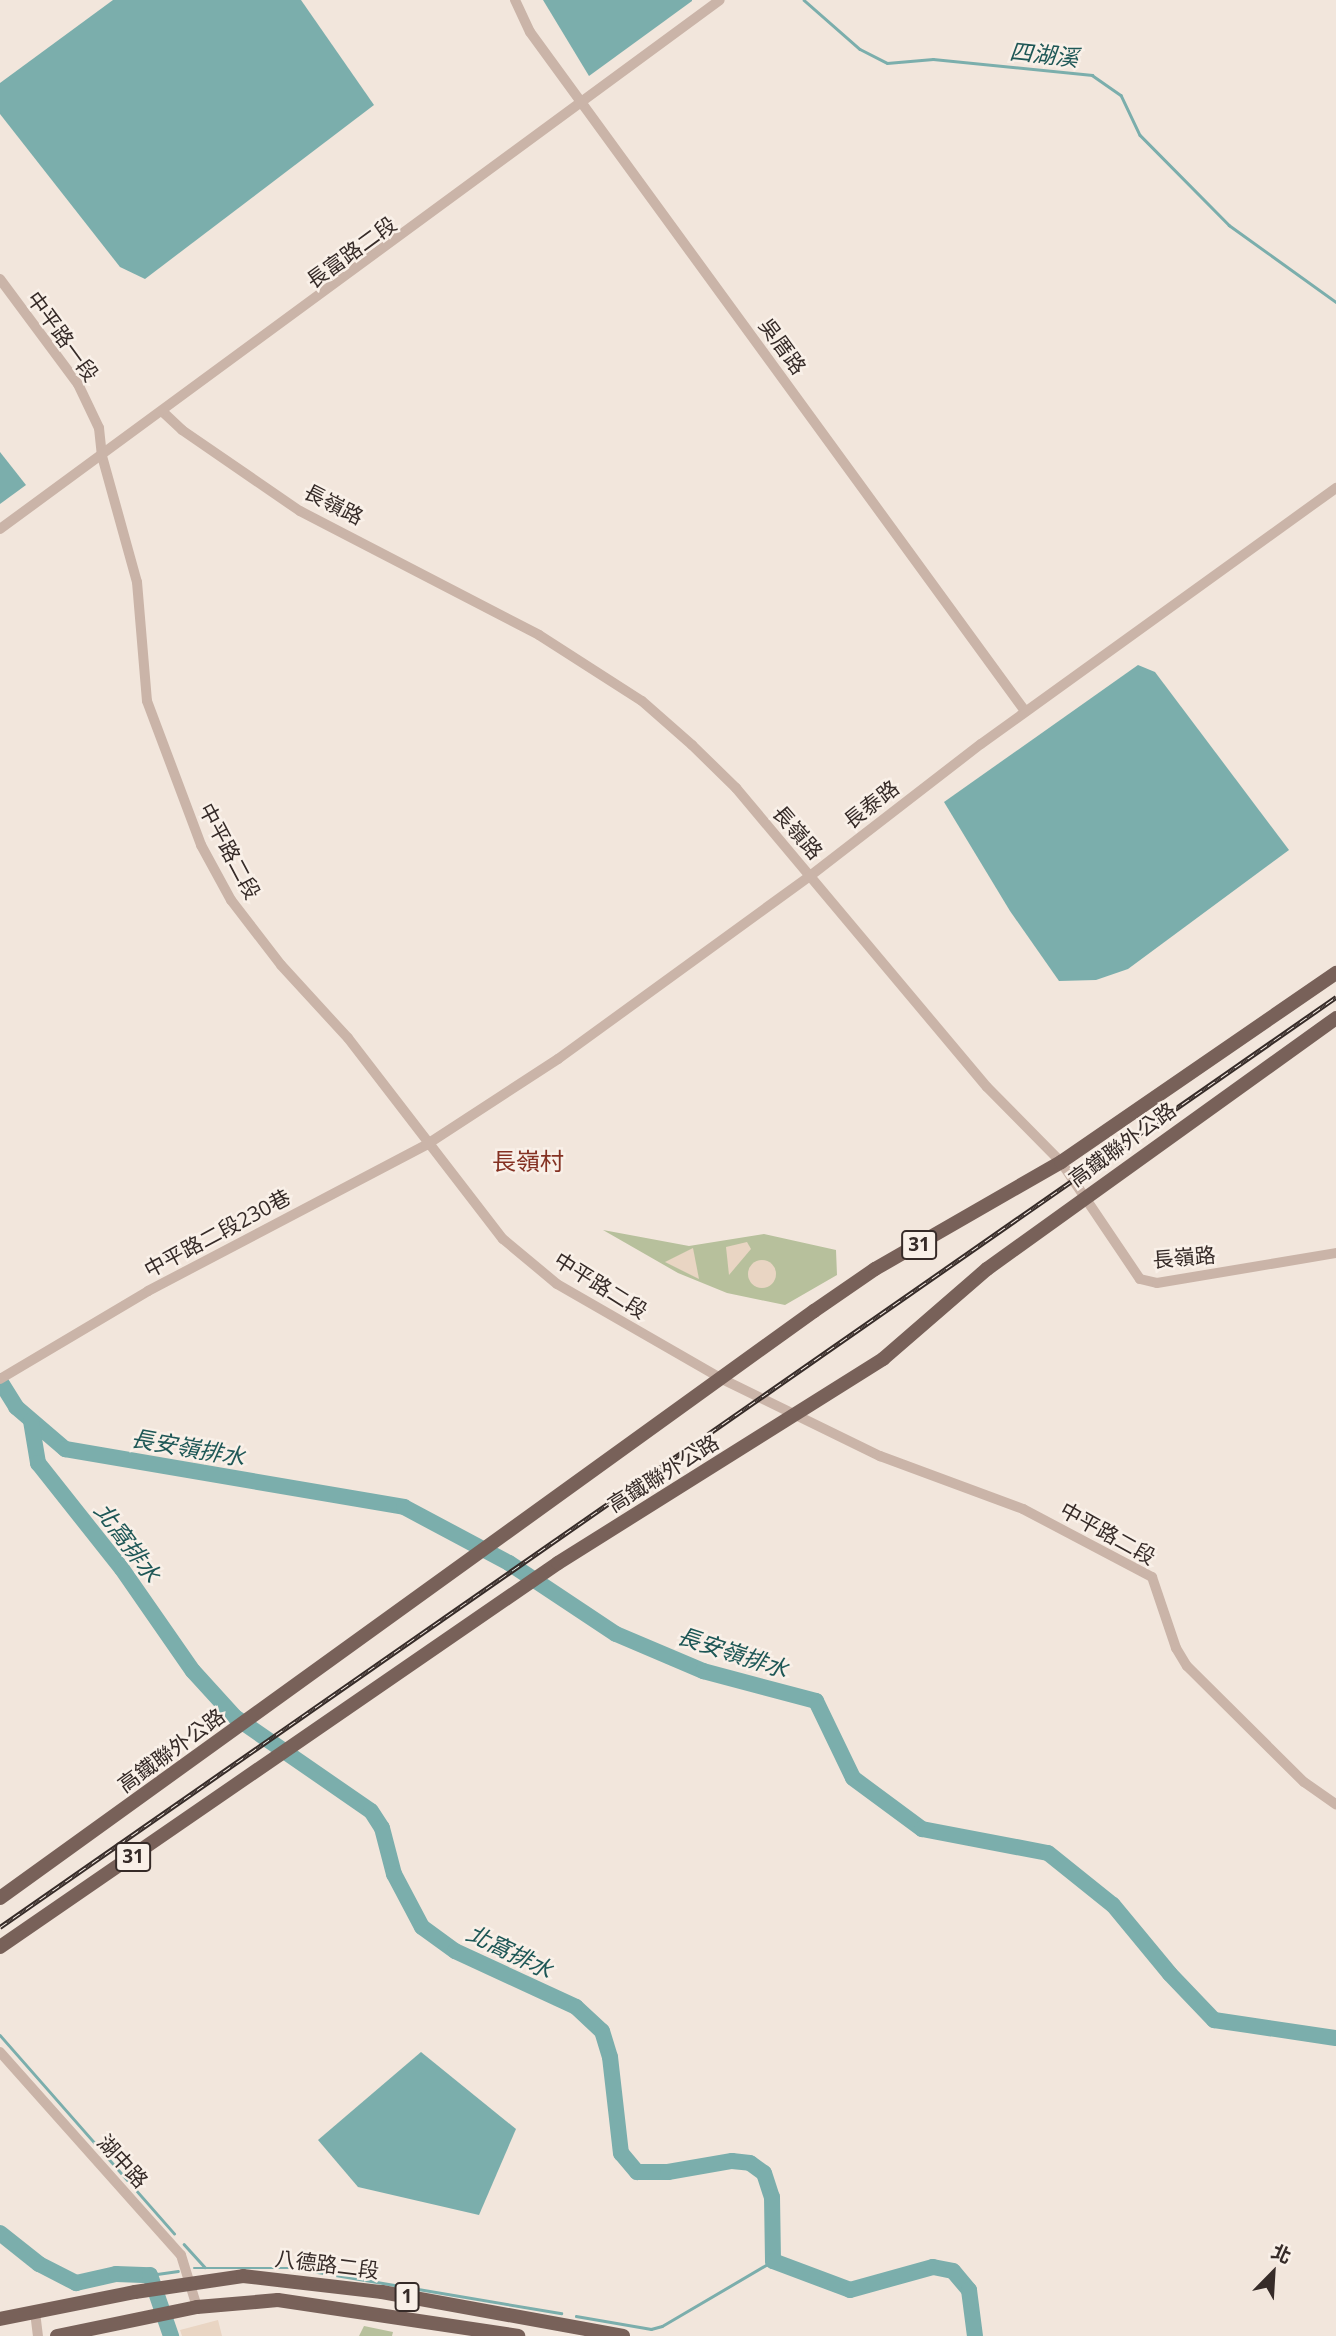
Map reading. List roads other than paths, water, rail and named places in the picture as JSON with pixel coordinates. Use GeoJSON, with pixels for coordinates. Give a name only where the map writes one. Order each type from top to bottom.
{"type":"FeatureCollection","features":[{"type":"Feature","properties":{"kind":"main road","name":"高鐵聯外公路"},"geometry":{"type":"LineString","coordinates":[[0,1898],[270,1705],[510,1527],[875,1269],[1061,1162],[1336,972]]}},
{"type":"Feature","properties":{"kind":"main road","name":"高鐵聯外公路"},"geometry":{"type":"LineString","coordinates":[[0,1947],[266,1767],[558,1563],[883,1359],[986,1269],[1336,1018]]}},
{"type":"Feature","properties":{"kind":"main road","name":"八德路二段"},"geometry":{"type":"LineString","coordinates":[[191,2282],[243,2276],[297,2279],[623,2336]]}},
{"type":"Feature","properties":{"kind":"main road","name":"1"},"geometry":{"type":"LineString","coordinates":[[0,2319],[191,2282]]}},
{"type":"Feature","properties":{"kind":"main road","name":"八德路二段"},"geometry":{"type":"LineString","coordinates":[[197,2307],[278,2300],[314,2302],[518,2336]]}},
{"type":"Feature","properties":{"kind":"main road","name":"1"},"geometry":{"type":"LineString","coordinates":[[57,2336],[197,2307]]}},
{"type":"Feature","properties":{"kind":"street","name":"吳厝路"},"geometry":{"type":"LineString","coordinates":[[516,0],[530,32],[1026,711]]}},
{"type":"Feature","properties":{"kind":"street","name":"長富路二段"},"geometry":{"type":"LineString","coordinates":[[0,529],[164,413],[584,104],[720,0]]}},
{"type":"Feature","properties":{"kind":"street","name":"中平路一段"},"geometry":{"type":"LineString","coordinates":[[0,279],[78,384],[99,428],[102,457]]}},
{"type":"Feature","properties":{"kind":"street","name":"長嶺路"},"geometry":{"type":"LineString","coordinates":[[164,413],[182,430],[300,512],[539,635],[642,701],[736,788],[987,1087],[1061,1162],[1086,1195],[1133,1271],[1148,1282],[1336,1253]]}},
{"type":"Feature","properties":{"kind":"street","name":"中平路二段"},"geometry":{"type":"LineString","coordinates":[[102,457],[137,582],[147,701],[201,845],[231,900],[281,965],[348,1038],[426,1145],[503,1239],[557,1284],[722,1379],[880,1456],[1023,1509],[1152,1577],[1176,1648],[1187,1666],[1304,1782],[1336,1804]]}},
{"type":"Feature","properties":{"kind":"street","name":"長泰路"},"geometry":{"type":"LineString","coordinates":[[426,1145],[558,1059],[810,876],[1026,711],[1336,488]]}},
{"type":"Feature","properties":{"kind":"street","name":"中平路二段230巷"},"geometry":{"type":"LineString","coordinates":[[0,1379],[148,1291],[426,1145]]}},
{"type":"Feature","properties":{"kind":"street","name":"湖中路"},"geometry":{"type":"LineString","coordinates":[[0,2052],[181,2255],[197,2307]]}},
{"type":"Feature","properties":{"kind":"street"},"geometry":{"type":"LineString","coordinates":[[35,2312],[38,2336]]}},
{"type":"Feature","properties":{"kind":"water"},"geometry":{"type":"Polygon","coordinates":[[[113,0],[301,0],[374,105],[145,279],[120,267],[0,114],[0,83],[113,0]]]}},
{"type":"Feature","properties":{"kind":"water"},"geometry":{"type":"Polygon","coordinates":[[[543,0],[692,0],[692,1],[589,76],[543,0]]]}},
{"type":"Feature","properties":{"kind":"water"},"geometry":{"type":"Polygon","coordinates":[[[0,452],[26,485],[0,504],[0,452]]]}},
{"type":"Feature","properties":{"kind":"water"},"geometry":{"type":"Polygon","coordinates":[[[1138,665],[1155,672],[1289,850],[1128,969],[1096,980],[1059,981],[1010,911],[944,802],[1138,665]]]}},
{"type":"Feature","properties":{"kind":"water"},"geometry":{"type":"Polygon","coordinates":[[[421,2052],[516,2129],[479,2215],[358,2187],[318,2140],[421,2052]]]}},
{"type":"Feature","properties":{"kind":"waterway","name":"四湖溪"},"geometry":{"type":"LineString","coordinates":[[804,0],[860,49],[887,63],[933,59],[1092,75],[1121,95],[1140,135],[1229,225],[1336,302]]}},
{"type":"Feature","properties":{"kind":"waterway","name":"長安嶺排水"},"geometry":{"type":"LineString","coordinates":[[0,1381],[16,1407],[65,1449],[404,1507],[509,1563],[616,1634],[703,1671],[816,1701],[853,1778],[922,1829],[1048,1853],[1113,1905],[1170,1974],[1214,2020],[1336,2038]]}},
{"type":"Feature","properties":{"kind":"waterway","name":"北窩排水"},"geometry":{"type":"LineString","coordinates":[[31,1421],[38,1463],[122,1569],[193,1671],[235,1717],[371,1811],[382,1828],[394,1874],[422,1927],[455,1951],[576,2007],[602,2031],[610,2057],[621,2153],[637,2172],[668,2172],[732,2161],[750,2163],[764,2173],[772,2197],[773,2261],[850,2290],[933,2267],[953,2271],[969,2290],[975,2336]]}},
{"type":"Feature","properties":{"kind":"waterway"},"geometry":{"type":"LineString","coordinates":[[0,2035],[174,2233]]}},
{"type":"Feature","properties":{"kind":"waterway"},"geometry":{"type":"LineString","coordinates":[[0,2233],[39,2264],[76,2283],[116,2274],[150,2275],[171,2336]]}},
{"type":"Feature","properties":{"kind":"waterway"},"geometry":{"type":"LineString","coordinates":[[184,2244],[205,2267]]}},
{"type":"Feature","properties":{"kind":"waterway"},"geometry":{"type":"LineString","coordinates":[[576,2316],[651,2329],[662,2326],[773,2261]]}},
{"type":"Feature","properties":{"kind":"waterway"},"geometry":{"type":"LineString","coordinates":[[194,2268],[294,2268],[561,2313]]}},
{"type":"Feature","properties":{"kind":"waterway"},"geometry":{"type":"LineString","coordinates":[[150,2275],[178,2271]]}},
{"type":"Feature","properties":{"kind":"railway"},"geometry":{"type":"LineString","coordinates":[[0,1927],[1336,997]]}},
{"type":"Feature","properties":{"kind":"district","name":"長嶺村"},"geometry":{"type":"Point","coordinates":[528,1161]}}]}
